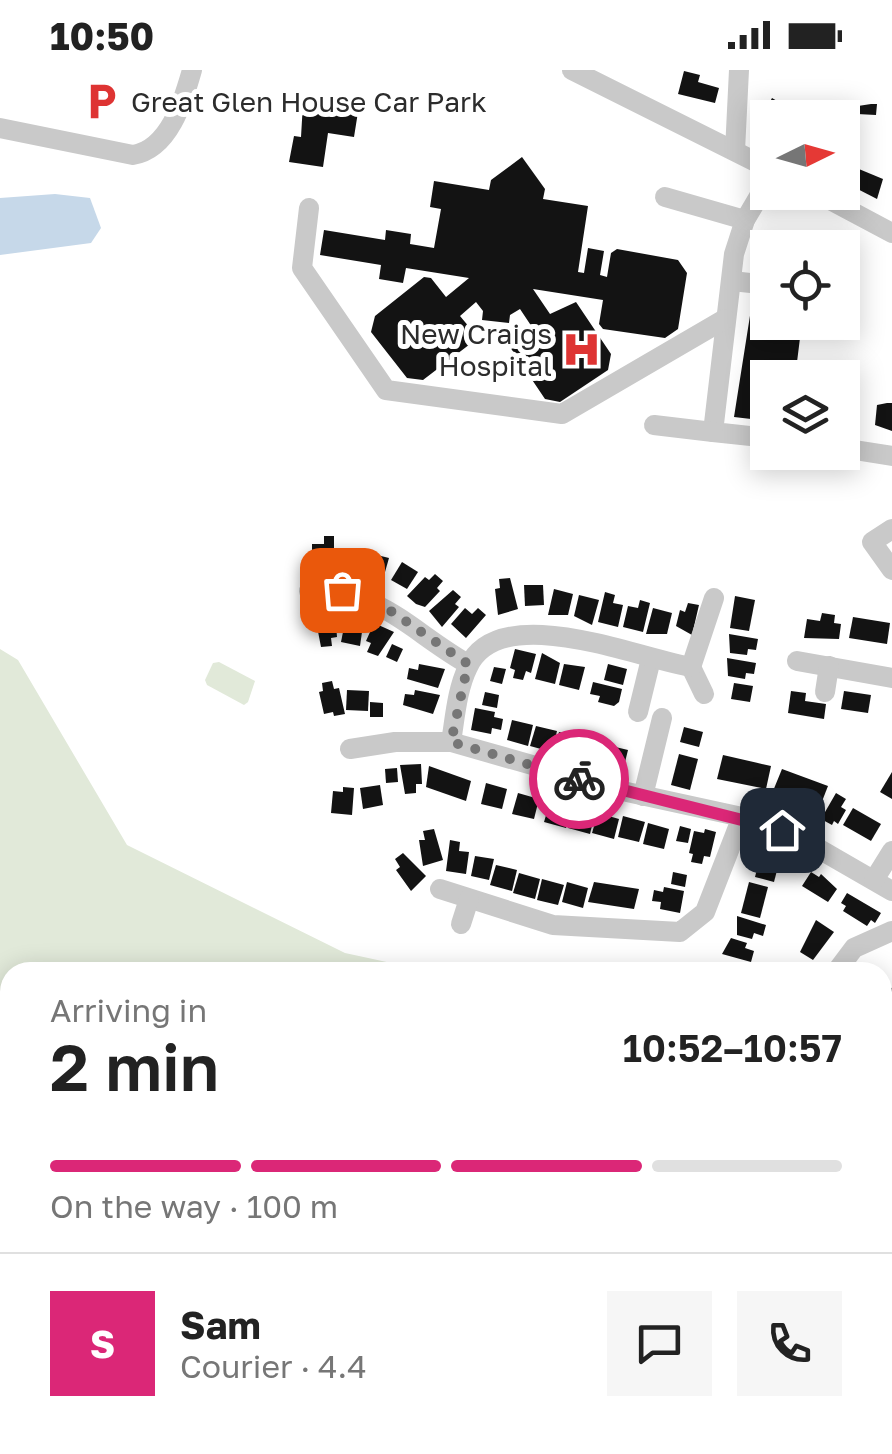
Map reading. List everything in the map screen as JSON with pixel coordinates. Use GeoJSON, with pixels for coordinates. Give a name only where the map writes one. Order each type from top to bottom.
{"type":"FeatureCollection","features":[{"type":"Feature","properties":{"kind":"street"},"geometry":{"type":"LineString","coordinates":[[0,128],[134,156],[146,153],[159,145],[192,70]]}},
{"type":"Feature","properties":{"kind":"street"},"geometry":{"type":"LineString","coordinates":[[572,70],[750,158]]}},
{"type":"Feature","properties":{"kind":"street"},"geometry":{"type":"LineString","coordinates":[[735,150],[739,70]]}},
{"type":"Feature","properties":{"kind":"street"},"geometry":{"type":"LineString","coordinates":[[665,197],[744,220]]}},
{"type":"Feature","properties":{"kind":"street"},"geometry":{"type":"LineString","coordinates":[[309,208],[302,268],[386,390],[562,414],[725,319]]}},
{"type":"Feature","properties":{"kind":"street"},"geometry":{"type":"LineString","coordinates":[[713,432],[725,319],[744,220],[750,210]]}},
{"type":"Feature","properties":{"kind":"street"},"geometry":{"type":"LineString","coordinates":[[850,210],[892,232]]}},
{"type":"Feature","properties":{"kind":"street"},"geometry":{"type":"LineString","coordinates":[[732,281],[750,283]]}},
{"type":"Feature","properties":{"kind":"street"},"geometry":{"type":"LineString","coordinates":[[654,424],[750,436]]}},
{"type":"Feature","properties":{"kind":"street"},"geometry":{"type":"LineString","coordinates":[[860,451],[892,456]]}},
{"type":"Feature","properties":{"kind":"street"},"geometry":{"type":"LineString","coordinates":[[892,529],[872,542],[892,570]]}},
{"type":"Feature","properties":{"kind":"street"},"geometry":{"type":"LineString","coordinates":[[309,591],[342,590],[385,607],[468,664]]}},
{"type":"Feature","properties":{"kind":"street"},"geometry":{"type":"LineString","coordinates":[[704,694],[691,667],[714,598]]}},
{"type":"Feature","properties":{"kind":"street"},"geometry":{"type":"LineString","coordinates":[[451,742],[468,664],[486,646],[522,632],[691,667]]}},
{"type":"Feature","properties":{"kind":"street"},"geometry":{"type":"LineString","coordinates":[[638,712],[651,660]]}},
{"type":"Feature","properties":{"kind":"street"},"geometry":{"type":"LineString","coordinates":[[797,661],[892,678]]}},
{"type":"Feature","properties":{"kind":"street"},"geometry":{"type":"LineString","coordinates":[[825,692],[829,666]]}},
{"type":"Feature","properties":{"kind":"street"},"geometry":{"type":"LineString","coordinates":[[643,796],[662,718]]}},
{"type":"Feature","properties":{"kind":"street"},"geometry":{"type":"LineString","coordinates":[[350,750],[395,742],[451,742],[643,796],[742,817],[800,838],[883,885],[892,852]]}},
{"type":"Feature","properties":{"kind":"street"},"geometry":{"type":"LineString","coordinates":[[440,889],[554,925],[680,932],[705,912],[742,817]]}},
{"type":"Feature","properties":{"kind":"street"},"geometry":{"type":"LineString","coordinates":[[461,924],[469,899]]}},
{"type":"Feature","properties":{"kind":"street"},"geometry":{"type":"LineString","coordinates":[[844,962],[854,948],[890,940]]}},
{"type":"Feature","properties":{"kind":"green space"},"geometry":{"type":"Polygon","coordinates":[[[0,649],[18,660],[127,845],[345,953],[387,962],[0,962],[0,649]]]}},
{"type":"Feature","properties":{"kind":"green space"},"geometry":{"type":"Polygon","coordinates":[[[219,662],[255,681],[244,705],[207,685],[205,680],[213,663],[219,662]]]}},
{"type":"Feature","properties":{"kind":"water"},"geometry":{"type":"Polygon","coordinates":[[[55,194],[90,198],[101,228],[91,243],[0,255],[0,198],[55,194]]]}},
{"type":"Feature","properties":{"kind":"building"},"geometry":{"type":"Polygon","coordinates":[[[684,71],[700,75],[698,82],[719,88],[715,103],[678,94],[684,71]]]}},
{"type":"Feature","properties":{"kind":"building"},"geometry":{"type":"Polygon","coordinates":[[[303,103],[358,112],[354,137],[328,133],[323,167],[289,162],[294,136],[301,137],[303,103]]]}},
{"type":"Feature","properties":{"kind":"building"},"geometry":{"type":"Polygon","coordinates":[[[877,104],[876,115],[860,114],[860,106],[877,104]]]}},
{"type":"Feature","properties":{"kind":"building"},"geometry":{"type":"Polygon","coordinates":[[[522,157],[545,189],[543,199],[588,206],[578,272],[584,273],[588,248],[604,251],[600,275],[607,277],[611,253],[617,249],[678,260],[687,273],[678,329],[665,338],[603,329],[599,324],[603,300],[533,289],[550,314],[576,302],[611,354],[608,370],[560,402],[545,399],[510,347],[511,340],[532,327],[520,309],[510,315],[509,323],[482,320],[483,311],[476,302],[460,316],[475,334],[474,341],[423,380],[407,378],[371,332],[375,316],[424,277],[431,278],[446,297],[469,278],[406,268],[403,283],[379,279],[381,265],[320,255],[324,230],[385,240],[386,230],[411,234],[410,244],[434,248],[441,209],[430,207],[434,181],[489,190],[491,180],[522,157]]]}},
{"type":"Feature","properties":{"kind":"building"},"geometry":{"type":"Polygon","coordinates":[[[860,169],[883,179],[877,199],[860,190],[860,169]]]}},
{"type":"Feature","properties":{"kind":"building"},"geometry":{"type":"Polygon","coordinates":[[[750,316],[750,340],[800,340],[797,360],[750,360],[750,419],[734,417],[750,316]]]}},
{"type":"Feature","properties":{"kind":"building"},"geometry":{"type":"Polygon","coordinates":[[[892,403],[892,431],[875,425],[877,405],[892,403]]]}},
{"type":"Feature","properties":{"kind":"building"},"geometry":{"type":"Polygon","coordinates":[[[324,536],[334,536],[334,566],[312,566],[312,544],[324,544],[324,536]]]}},
{"type":"Feature","properties":{"kind":"building"},"geometry":{"type":"Polygon","coordinates":[[[369,553],[389,558],[383,579],[363,574],[369,553]]]}},
{"type":"Feature","properties":{"kind":"building"},"geometry":{"type":"Polygon","coordinates":[[[402,562],[418,572],[407,589],[391,580],[402,562]]]}},
{"type":"Feature","properties":{"kind":"building"},"geometry":{"type":"Polygon","coordinates":[[[435,574],[443,581],[437,588],[440,591],[425,607],[407,596],[425,577],[429,580],[435,574]]]}},
{"type":"Feature","properties":{"kind":"building"},"geometry":{"type":"Polygon","coordinates":[[[510,578],[518,609],[498,615],[495,589],[500,588],[499,579],[510,578]]]}},
{"type":"Feature","properties":{"kind":"building"},"geometry":{"type":"Polygon","coordinates":[[[524,585],[543,585],[544,605],[525,606],[524,585]]]}},
{"type":"Feature","properties":{"kind":"building"},"geometry":{"type":"Polygon","coordinates":[[[554,589],[573,594],[568,615],[548,615],[554,589]]]}},
{"type":"Feature","properties":{"kind":"building"},"geometry":{"type":"Polygon","coordinates":[[[453,590],[461,597],[455,604],[459,607],[442,627],[429,611],[453,590]]]}},
{"type":"Feature","properties":{"kind":"building"},"geometry":{"type":"Polygon","coordinates":[[[605,592],[615,595],[613,603],[623,605],[618,627],[598,622],[605,592]]]}},
{"type":"Feature","properties":{"kind":"building"},"geometry":{"type":"Polygon","coordinates":[[[579,595],[599,600],[592,625],[574,616],[579,595]]]}},
{"type":"Feature","properties":{"kind":"building"},"geometry":{"type":"Polygon","coordinates":[[[735,596],[755,600],[749,631],[730,628],[735,596]]]}},
{"type":"Feature","properties":{"kind":"building"},"geometry":{"type":"Polygon","coordinates":[[[640,600],[650,603],[643,632],[623,627],[628,606],[638,608],[640,600]]]}},
{"type":"Feature","properties":{"kind":"building"},"geometry":{"type":"Polygon","coordinates":[[[688,603],[699,605],[692,635],[676,626],[680,610],[685,612],[688,603]]]}},
{"type":"Feature","properties":{"kind":"building"},"geometry":{"type":"Polygon","coordinates":[[[465,608],[472,614],[478,608],[486,615],[466,638],[451,624],[465,608]]]}},
{"type":"Feature","properties":{"kind":"building"},"geometry":{"type":"Polygon","coordinates":[[[653,608],[672,613],[667,634],[646,634],[653,608]]]}},
{"type":"Feature","properties":{"kind":"building"},"geometry":{"type":"Polygon","coordinates":[[[335,611],[337,637],[331,638],[332,646],[321,647],[315,616],[335,611]]]}},
{"type":"Feature","properties":{"kind":"building"},"geometry":{"type":"Polygon","coordinates":[[[822,613],[835,615],[834,623],[841,624],[839,639],[804,638],[807,619],[820,621],[822,613]]]}},
{"type":"Feature","properties":{"kind":"building"},"geometry":{"type":"Polygon","coordinates":[[[853,617],[890,623],[887,644],[849,638],[853,617]]]}},
{"type":"Feature","properties":{"kind":"building"},"geometry":{"type":"Polygon","coordinates":[[[345,622],[363,625],[360,646],[341,642],[345,622]]]}},
{"type":"Feature","properties":{"kind":"building"},"geometry":{"type":"Polygon","coordinates":[[[374,623],[394,632],[378,656],[367,652],[371,643],[366,641],[374,623]]]}},
{"type":"Feature","properties":{"kind":"building"},"geometry":{"type":"Polygon","coordinates":[[[729,634],[758,639],[756,650],[748,649],[747,655],[730,653],[729,634]]]}},
{"type":"Feature","properties":{"kind":"building"},"geometry":{"type":"Polygon","coordinates":[[[392,644],[403,649],[397,662],[386,657],[392,644]]]}},
{"type":"Feature","properties":{"kind":"building"},"geometry":{"type":"Polygon","coordinates":[[[515,649],[536,654],[531,673],[526,671],[523,680],[513,678],[515,670],[510,668],[515,649]]]}},
{"type":"Feature","properties":{"kind":"building"},"geometry":{"type":"Polygon","coordinates":[[[542,653],[560,663],[555,684],[535,679],[542,653]]]}},
{"type":"Feature","properties":{"kind":"building"},"geometry":{"type":"Polygon","coordinates":[[[727,658],[756,663],[754,674],[746,673],[745,679],[728,676],[727,658]]]}},
{"type":"Feature","properties":{"kind":"building"},"geometry":{"type":"Polygon","coordinates":[[[419,664],[445,669],[438,688],[407,679],[409,668],[418,670],[419,664]]]}},
{"type":"Feature","properties":{"kind":"building"},"geometry":{"type":"Polygon","coordinates":[[[564,664],[585,667],[579,690],[559,685],[564,664]]]}},
{"type":"Feature","properties":{"kind":"building"},"geometry":{"type":"Polygon","coordinates":[[[608,664],[627,669],[623,685],[604,680],[608,664]]]}},
{"type":"Feature","properties":{"kind":"building"},"geometry":{"type":"Polygon","coordinates":[[[494,667],[506,669],[502,684],[490,681],[494,667]]]}},
{"type":"Feature","properties":{"kind":"building"},"geometry":{"type":"Polygon","coordinates":[[[332,681],[334,689],[339,688],[345,714],[324,714],[319,692],[323,691],[322,683],[332,681]]]}},
{"type":"Feature","properties":{"kind":"building"},"geometry":{"type":"Polygon","coordinates":[[[593,682],[622,689],[619,702],[614,706],[598,702],[600,696],[590,694],[593,682]]]}},
{"type":"Feature","properties":{"kind":"building"},"geometry":{"type":"Polygon","coordinates":[[[734,683],[753,686],[750,702],[731,699],[734,683]]]}},
{"type":"Feature","properties":{"kind":"building"},"geometry":{"type":"Polygon","coordinates":[[[347,690],[369,691],[368,711],[346,710],[347,690]]]}},
{"type":"Feature","properties":{"kind":"building"},"geometry":{"type":"Polygon","coordinates":[[[415,690],[440,695],[433,714],[403,705],[405,694],[414,695],[415,690]]]}},
{"type":"Feature","properties":{"kind":"building"},"geometry":{"type":"Polygon","coordinates":[[[791,691],[806,693],[805,701],[826,704],[824,719],[788,713],[791,691]]]}},
{"type":"Feature","properties":{"kind":"building"},"geometry":{"type":"Polygon","coordinates":[[[844,691],[871,695],[868,713],[841,709],[844,691]]]}},
{"type":"Feature","properties":{"kind":"building"},"geometry":{"type":"Polygon","coordinates":[[[485,692],[499,695],[497,708],[482,705],[485,692]]]}},
{"type":"Feature","properties":{"kind":"building"},"geometry":{"type":"Polygon","coordinates":[[[370,702],[383,703],[383,717],[370,717],[370,702]]]}},
{"type":"Feature","properties":{"kind":"building"},"geometry":{"type":"Polygon","coordinates":[[[475,708],[495,712],[494,717],[503,719],[501,730],[492,728],[491,734],[471,730],[475,708]]]}},
{"type":"Feature","properties":{"kind":"building"},"geometry":{"type":"Polygon","coordinates":[[[512,720],[533,725],[528,746],[507,740],[512,720]]]}},
{"type":"Feature","properties":{"kind":"building"},"geometry":{"type":"Polygon","coordinates":[[[536,726],[557,731],[552,752],[530,746],[536,726]]]}},
{"type":"Feature","properties":{"kind":"building"},"geometry":{"type":"Polygon","coordinates":[[[684,727],[703,732],[699,747],[680,742],[684,727]]]}},
{"type":"Feature","properties":{"kind":"building"},"geometry":{"type":"Polygon","coordinates":[[[559,732],[581,737],[575,758],[554,752],[559,732]]]}},
{"type":"Feature","properties":{"kind":"building"},"geometry":{"type":"Polygon","coordinates":[[[582,738],[604,743],[599,764],[577,758],[582,738]]]}},
{"type":"Feature","properties":{"kind":"building"},"geometry":{"type":"Polygon","coordinates":[[[607,745],[628,750],[623,770],[601,765],[607,745]]]}},
{"type":"Feature","properties":{"kind":"building"},"geometry":{"type":"Polygon","coordinates":[[[679,754],[698,759],[690,790],[671,785],[679,754]]]}},
{"type":"Feature","properties":{"kind":"building"},"geometry":{"type":"Polygon","coordinates":[[[723,755],[771,766],[766,789],[717,779],[723,755]]]}},
{"type":"Feature","properties":{"kind":"building"},"geometry":{"type":"Polygon","coordinates":[[[421,764],[422,784],[416,784],[416,793],[405,794],[400,765],[421,764]]]}},
{"type":"Feature","properties":{"kind":"building"},"geometry":{"type":"Polygon","coordinates":[[[429,766],[471,781],[466,801],[426,787],[429,766]]]}},
{"type":"Feature","properties":{"kind":"building"},"geometry":{"type":"Polygon","coordinates":[[[397,768],[398,782],[386,783],[385,769],[397,768]]]}},
{"type":"Feature","properties":{"kind":"building"},"geometry":{"type":"Polygon","coordinates":[[[782,769],[828,786],[819,809],[773,791],[782,769]]]}},
{"type":"Feature","properties":{"kind":"building"},"geometry":{"type":"Polygon","coordinates":[[[892,772],[892,799],[880,792],[892,772]]]}},
{"type":"Feature","properties":{"kind":"building"},"geometry":{"type":"Polygon","coordinates":[[[486,783],[507,789],[502,809],[481,804],[486,783]]]}},
{"type":"Feature","properties":{"kind":"building"},"geometry":{"type":"Polygon","coordinates":[[[380,785],[383,805],[363,809],[360,788],[380,785]]]}},
{"type":"Feature","properties":{"kind":"building"},"geometry":{"type":"Polygon","coordinates":[[[343,787],[354,788],[352,815],[331,813],[333,791],[343,792],[343,787]]]}},
{"type":"Feature","properties":{"kind":"building"},"geometry":{"type":"Polygon","coordinates":[[[518,793],[539,799],[534,819],[512,814],[518,793]]]}},
{"type":"Feature","properties":{"kind":"building"},"geometry":{"type":"Polygon","coordinates":[[[836,793],[846,799],[841,807],[846,810],[838,824],[834,821],[832,825],[821,819],[836,793]]]}},
{"type":"Feature","properties":{"kind":"building"},"geometry":{"type":"Polygon","coordinates":[[[550,802],[571,808],[566,828],[544,822],[550,802]]]}},
{"type":"Feature","properties":{"kind":"building"},"geometry":{"type":"Polygon","coordinates":[[[574,808],[595,813],[590,834],[568,828],[574,808]]]}},
{"type":"Feature","properties":{"kind":"building"},"geometry":{"type":"Polygon","coordinates":[[[853,808],[881,824],[871,841],[843,825],[853,808]]]}},
{"type":"Feature","properties":{"kind":"building"},"geometry":{"type":"Polygon","coordinates":[[[598,813],[619,819],[614,839],[592,833],[598,813]]]}},
{"type":"Feature","properties":{"kind":"building"},"geometry":{"type":"Polygon","coordinates":[[[623,816],[645,822],[639,842],[618,837],[623,816]]]}},
{"type":"Feature","properties":{"kind":"building"},"geometry":{"type":"Polygon","coordinates":[[[648,823],[669,829],[664,849],[643,844],[648,823]]]}},
{"type":"Feature","properties":{"kind":"building"},"geometry":{"type":"Polygon","coordinates":[[[680,826],[691,829],[688,843],[676,841],[680,826]]]}},
{"type":"Feature","properties":{"kind":"building"},"geometry":{"type":"Polygon","coordinates":[[[434,829],[443,860],[423,866],[419,840],[425,840],[423,831],[434,829]]]}},
{"type":"Feature","properties":{"kind":"building"},"geometry":{"type":"Polygon","coordinates":[[[705,829],[716,832],[710,857],[704,856],[702,864],[691,862],[694,831],[704,833],[705,829]]]}},
{"type":"Feature","properties":{"kind":"building"},"geometry":{"type":"Polygon","coordinates":[[[450,840],[460,842],[459,851],[469,852],[466,874],[446,871],[450,840]]]}},
{"type":"Feature","properties":{"kind":"building"},"geometry":{"type":"Polygon","coordinates":[[[763,846],[782,851],[774,882],[755,877],[763,846]]]}},
{"type":"Feature","properties":{"kind":"building"},"geometry":{"type":"Polygon","coordinates":[[[403,853],[426,876],[411,891],[396,870],[400,867],[395,859],[403,853]]]}},
{"type":"Feature","properties":{"kind":"building"},"geometry":{"type":"Polygon","coordinates":[[[475,856],[494,859],[489,880],[471,876],[475,856]]]}},
{"type":"Feature","properties":{"kind":"building"},"geometry":{"type":"Polygon","coordinates":[[[496,865],[517,870],[512,891],[490,885],[496,865]]]}},
{"type":"Feature","properties":{"kind":"building"},"geometry":{"type":"Polygon","coordinates":[[[673,872],[687,875],[685,887],[671,884],[673,872]]]}},
{"type":"Feature","properties":{"kind":"building"},"geometry":{"type":"Polygon","coordinates":[[[811,872],[819,877],[821,874],[837,889],[828,902],[802,886],[811,872]]]}},
{"type":"Feature","properties":{"kind":"building"},"geometry":{"type":"Polygon","coordinates":[[[519,873],[540,879],[535,899],[513,893],[519,873]]]}},
{"type":"Feature","properties":{"kind":"building"},"geometry":{"type":"Polygon","coordinates":[[[542,879],[564,885],[558,905],[537,900],[542,879]]]}},
{"type":"Feature","properties":{"kind":"building"},"geometry":{"type":"Polygon","coordinates":[[[567,882],[588,888],[583,908],[562,902],[567,882]]]}},
{"type":"Feature","properties":{"kind":"building"},"geometry":{"type":"Polygon","coordinates":[[[594,882],[639,889],[634,909],[588,902],[594,882]]]}},
{"type":"Feature","properties":{"kind":"building"},"geometry":{"type":"Polygon","coordinates":[[[749,882],[768,887],[760,918],[741,913],[749,882]]]}},
{"type":"Feature","properties":{"kind":"building"},"geometry":{"type":"Polygon","coordinates":[[[664,887],[684,891],[680,913],[660,909],[661,902],[652,901],[654,890],[663,892],[664,887]]]}},
{"type":"Feature","properties":{"kind":"building"},"geometry":{"type":"Polygon","coordinates":[[[847,893],[881,913],[875,923],[871,920],[867,926],[843,911],[846,906],[841,903],[847,893]]]}},
{"type":"Feature","properties":{"kind":"building"},"geometry":{"type":"Polygon","coordinates":[[[737,916],[766,925],[763,936],[754,933],[752,939],[737,935],[737,916]]]}},
{"type":"Feature","properties":{"kind":"building"},"geometry":{"type":"Polygon","coordinates":[[[816,920],[834,932],[813,960],[800,952],[816,920]]]}},
{"type":"Feature","properties":{"kind":"building"},"geometry":{"type":"Polygon","coordinates":[[[731,938],[747,943],[745,948],[754,951],[751,962],[722,954],[731,938]]]}},
{"type":"Feature","properties":{"kind":"way so far"},"geometry":{"type":"LineString","coordinates":[[342,590],[385,607],[433,644],[468,664],[451,742],[579,779]]}},
{"type":"Feature","properties":{"kind":"place","name":"Great Glen House Car Park"},"geometry":{"type":"Point","coordinates":[101,102]}},
{"type":"Feature","properties":{"kind":"place","name":"New Craigs Hospital"},"geometry":{"type":"Point","coordinates":[582,350]}},
{"type":"Feature","properties":{"kind":"route"},"geometry":{"type":"LineString","coordinates":[[579,779],[782,830]]}}]}
